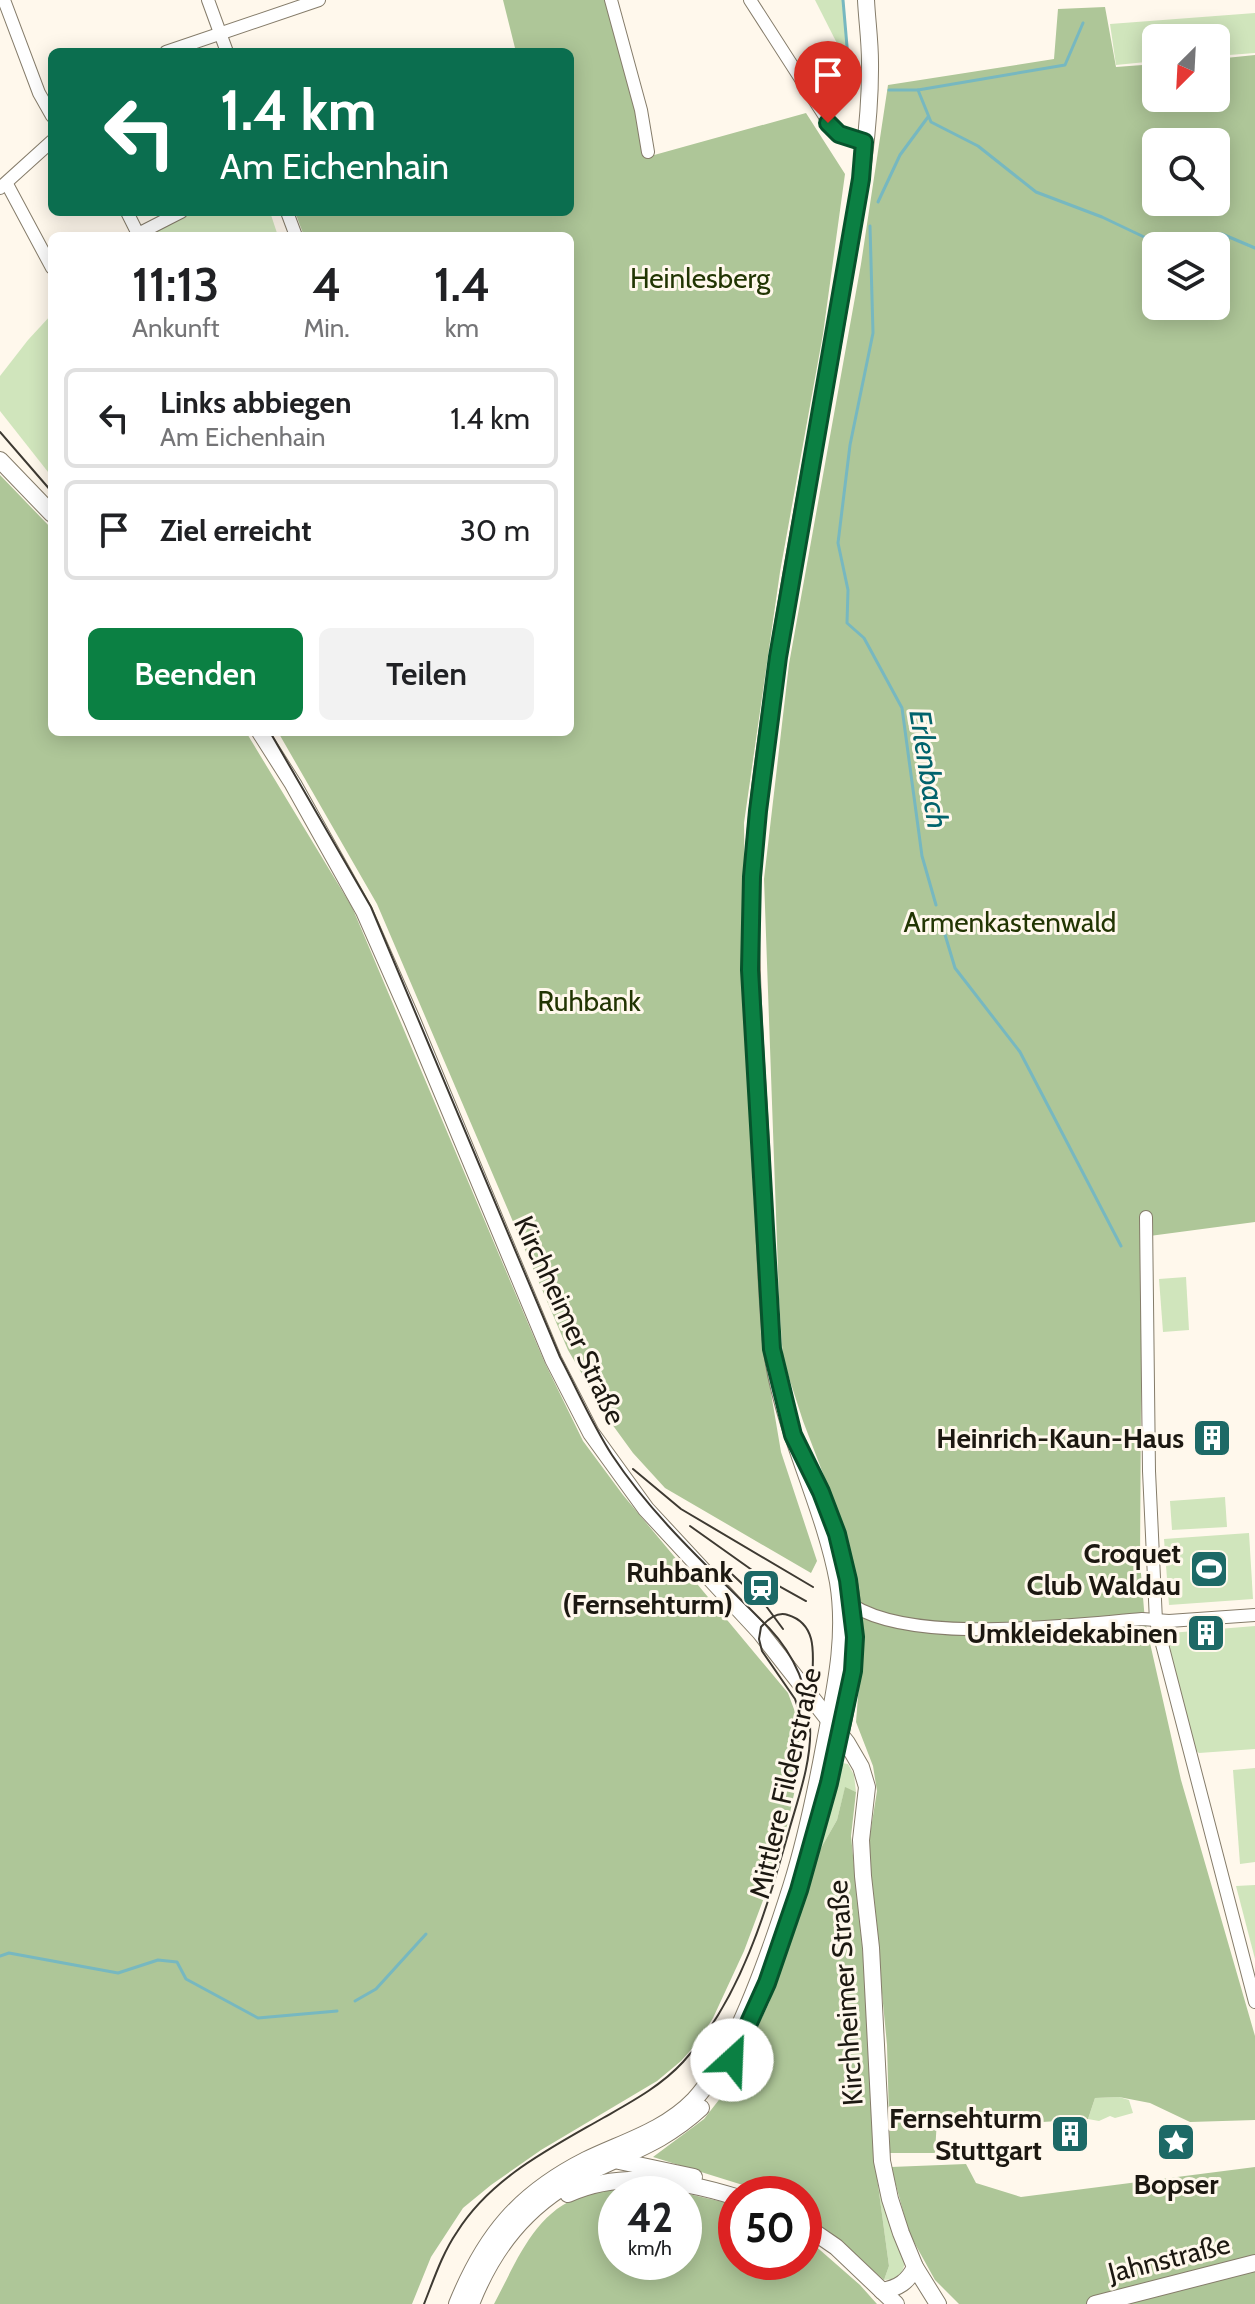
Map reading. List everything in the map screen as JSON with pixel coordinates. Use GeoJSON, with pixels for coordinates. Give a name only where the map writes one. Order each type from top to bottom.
{"type":"FeatureCollection","features":[{"type":"Feature","properties":{"kind":"main road","name":"Mittlere Filderstraße"},"geometry":{"type":"LineString","coordinates":[[547,2198],[581,2177],[668,2136],[703,2106],[724,2075],[767,1983],[806,1867],[834,1728],[842,1630],[838,1585],[815,1498],[793,1435],[772,1349],[750,970],[752,877],[778,657],[859,189],[871,63],[866,0]]}},
{"type":"Feature","properties":{"kind":"main road"},"geometry":{"type":"LineString","coordinates":[[0,460],[48,510]]}},
{"type":"Feature","properties":{"kind":"main road","name":"Kirchheimer Straße"},"geometry":{"type":"LineString","coordinates":[[263,736],[364,911],[553,1359],[591,1433],[646,1509],[747,1617],[858,1759],[867,1787],[861,1840],[871,1948],[882,2161],[893,2210],[915,2267],[934,2297],[953,2304]]}},
{"type":"Feature","properties":{"kind":"main road","name":"Mittlere Filderstraße"},"geometry":{"type":"LineString","coordinates":[[586,2160],[673,2118],[696,2098],[716,2070],[753,1992],[791,1887],[834,1728],[853,1671],[855,1637],[852,1605],[837,1534],[821,1492],[793,1435]]}},
{"type":"Feature","properties":{"kind":"main road"},"geometry":{"type":"LineString","coordinates":[[838,1585],[852,1605]]}},
{"type":"Feature","properties":{"kind":"main road"},"geometry":{"type":"LineString","coordinates":[[802,1686],[814,1689],[827,1684],[840,1659]]}},
{"type":"Feature","properties":{"kind":"main road"},"geometry":{"type":"LineString","coordinates":[[668,2136],[664,2149],[666,2160],[675,2172]]}},
{"type":"Feature","properties":{"kind":"main road"},"geometry":{"type":"LineString","coordinates":[[457,2304],[481,2253],[500,2224],[544,2184],[586,2160],[618,2161],[675,2172],[718,2185]]}},
{"type":"Feature","properties":{"kind":"main road"},"geometry":{"type":"LineString","coordinates":[[471,2304],[502,2242],[547,2198],[561,2197],[602,2183],[639,2179],[691,2185],[718,2192]]}},
{"type":"Feature","properties":{"kind":"main road"},"geometry":{"type":"LineString","coordinates":[[822,2237],[896,2304]]}},
{"type":"Feature","properties":{"kind":"main road","name":"Jahnstraße"},"geometry":{"type":"LineString","coordinates":[[1095,2304],[1253,2260]]}},
{"type":"Feature","properties":{"kind":"main road"},"geometry":{"type":"LineString","coordinates":[[882,2291],[899,2286],[915,2267]]}},
{"type":"Feature","properties":{"kind":"street"},"geometry":{"type":"LineString","coordinates":[[4,0],[48,109]]}},
{"type":"Feature","properties":{"kind":"street"},"geometry":{"type":"LineString","coordinates":[[208,0],[226,48]]}},
{"type":"Feature","properties":{"kind":"street"},"geometry":{"type":"LineString","coordinates":[[178,48],[319,0]]}},
{"type":"Feature","properties":{"kind":"street"},"geometry":{"type":"LineString","coordinates":[[611,0],[641,110],[648,152]]}},
{"type":"Feature","properties":{"kind":"street"},"geometry":{"type":"LineString","coordinates":[[750,0],[833,129],[850,139],[864,142]]}},
{"type":"Feature","properties":{"kind":"street"},"geometry":{"type":"LineString","coordinates":[[39,93],[48,90]]}},
{"type":"Feature","properties":{"kind":"street"},"geometry":{"type":"LineString","coordinates":[[48,145],[4,186],[48,261]]}},
{"type":"Feature","properties":{"kind":"street"},"geometry":{"type":"LineString","coordinates":[[136,230],[171,216]]}},
{"type":"Feature","properties":{"kind":"street"},"geometry":{"type":"LineString","coordinates":[[1146,1217],[1149,1471],[1156,1621],[1255,2002]]}},
{"type":"Feature","properties":{"kind":"street"},"geometry":{"type":"LineString","coordinates":[[852,1605],[871,1615],[941,1629],[1255,1615]]}},
{"type":"Feature","properties":{"kind":"green space"},"geometry":{"type":"Polygon","coordinates":[[[503,0],[606,0],[647,157],[806,113],[845,174],[823,334],[780,572],[744,823],[747,1072],[761,1334],[781,1452],[817,1561],[811,1573],[665,1488],[633,1453],[609,1420],[568,1350],[377,904],[280,736],[574,736],[574,232],[302,232],[296,216],[574,216],[574,48],[515,48],[503,0]]]}},
{"type":"Feature","properties":{"kind":"green space"},"geometry":{"type":"Polygon","coordinates":[[[815,0],[842,0],[849,67],[815,0]]]}},
{"type":"Feature","properties":{"kind":"green space","name":"Armenkastenwald"},"geometry":{"type":"Polygon","coordinates":[[[1105,7],[1116,67],[1142,65],[1142,112],[1230,112],[1230,58],[1255,55],[1255,1222],[1142,1237],[1140,1562],[1145,1621],[1181,1780],[1255,2036],[1255,2120],[1190,2122],[1150,2103],[1119,2097],[1095,2098],[1088,2119],[1011,2124],[1002,2111],[937,2119],[935,2153],[890,2153],[887,2045],[868,1847],[877,1791],[873,1766],[856,1722],[863,1633],[835,1505],[783,1359],[764,879],[789,664],[861,264],[888,85],[1054,59],[1058,9],[1105,7]]]}},
{"type":"Feature","properties":{"kind":"green space"},"geometry":{"type":"Polygon","coordinates":[[[1255,13],[1255,53],[1230,55],[1230,24],[1142,24],[1142,62],[1116,65],[1110,24],[1255,13]]]}},
{"type":"Feature","properties":{"kind":"green space"},"geometry":{"type":"Polygon","coordinates":[[[182,216],[271,216],[277,232],[152,232],[182,216]]]}},
{"type":"Feature","properties":{"kind":"green space"},"geometry":{"type":"Polygon","coordinates":[[[48,318],[48,472],[0,411],[0,376],[48,318]]]}},
{"type":"Feature","properties":{"kind":"green space"},"geometry":{"type":"Polygon","coordinates":[[[0,475],[48,525],[48,736],[248,736],[352,907],[544,1361],[583,1441],[623,1495],[788,1693],[798,1720],[803,1752],[788,1822],[765,1895],[744,1951],[713,2018],[698,2042],[657,2081],[541,2150],[463,2208],[431,2257],[412,2304],[0,2304],[0,475]]]}},
{"type":"Feature","properties":{"kind":"green space"},"geometry":{"type":"Polygon","coordinates":[[[1186,1277],[1189,1330],[1163,1332],[1159,1279],[1186,1277]]]}},
{"type":"Feature","properties":{"kind":"green space"},"geometry":{"type":"Polygon","coordinates":[[[1225,1497],[1227,1527],[1172,1530],[1170,1501],[1225,1497]]]}},
{"type":"Feature","properties":{"kind":"green space","name":"Croquet Club Waldau"},"geometry":{"type":"Polygon","coordinates":[[[1249,1533],[1253,1599],[1169,1605],[1164,1539],[1249,1533]]]}},
{"type":"Feature","properties":{"kind":"green space"},"geometry":{"type":"Polygon","coordinates":[[[1255,1626],[1255,1749],[1199,1753],[1194,1749],[1166,1642],[1170,1633],[1255,1626]]]}},
{"type":"Feature","properties":{"kind":"green space"},"geometry":{"type":"Polygon","coordinates":[[[842,1763],[848,1764],[854,1775],[856,1792],[845,1788],[837,1820],[817,1855],[842,1763]]]}},
{"type":"Feature","properties":{"kind":"green space"},"geometry":{"type":"Polygon","coordinates":[[[1255,1768],[1255,1862],[1240,1864],[1233,1770],[1255,1768]]]}},
{"type":"Feature","properties":{"kind":"green space"},"geometry":{"type":"Polygon","coordinates":[[[845,1787],[856,1792],[851,1836],[865,1974],[876,2170],[889,2266],[884,2280],[822,2227],[822,2176],[718,2177],[653,2157],[704,2119],[729,2087],[769,2003],[817,1855],[837,1820],[845,1787]]]}},
{"type":"Feature","properties":{"kind":"green space"},"geometry":{"type":"Polygon","coordinates":[[[1255,1885],[1255,1959],[1236,1886],[1255,1885]]]}},
{"type":"Feature","properties":{"kind":"green space"},"geometry":{"type":"Polygon","coordinates":[[[1119,2097],[1129,2100],[1133,2113],[1099,2121],[1088,2119],[1095,2098],[1119,2097]]]}},
{"type":"Feature","properties":{"kind":"green space"},"geometry":{"type":"Polygon","coordinates":[[[966,2164],[976,2183],[1021,2197],[1255,2167],[1255,2304],[959,2304],[935,2280],[909,2233],[891,2167],[966,2164]]]}},
{"type":"Feature","properties":{"kind":"green space"},"geometry":{"type":"Polygon","coordinates":[[[878,2185],[905,2263],[901,2275],[894,2279],[884,2280],[889,2266],[878,2185]]]}},
{"type":"Feature","properties":{"kind":"green space"},"geometry":{"type":"Polygon","coordinates":[[[598,2191],[598,2280],[702,2280],[702,2197],[718,2201],[718,2280],[822,2280],[822,2252],[877,2304],[494,2304],[539,2226],[565,2204],[598,2191]]]}},
{"type":"Feature","properties":{"kind":"waterway"},"geometry":{"type":"LineString","coordinates":[[843,0],[848,58]]}},
{"type":"Feature","properties":{"kind":"waterway"},"geometry":{"type":"LineString","coordinates":[[918,90],[1065,65],[1083,23]]}},
{"type":"Feature","properties":{"kind":"waterway"},"geometry":{"type":"LineString","coordinates":[[889,90],[918,90],[931,122],[978,146],[1036,192],[1142,236]]}},
{"type":"Feature","properties":{"kind":"waterway"},"geometry":{"type":"LineString","coordinates":[[878,202],[900,155],[928,117]]}},
{"type":"Feature","properties":{"kind":"waterway","name":"Erlenbach"},"geometry":{"type":"LineString","coordinates":[[870,226],[873,333],[850,445],[838,543],[848,590],[847,623],[864,638],[902,708],[922,856],[936,905]]}},
{"type":"Feature","properties":{"kind":"waterway"},"geometry":{"type":"LineString","coordinates":[[1230,237],[1255,248]]}},
{"type":"Feature","properties":{"kind":"waterway","name":"Erlenbach"},"geometry":{"type":"LineString","coordinates":[[940,918],[955,968],[1020,1052],[1121,1246]]}},
{"type":"Feature","properties":{"kind":"waterway"},"geometry":{"type":"LineString","coordinates":[[355,2001],[376,1989],[426,1934]]}},
{"type":"Feature","properties":{"kind":"waterway"},"geometry":{"type":"LineString","coordinates":[[0,1956],[9,1953],[118,1973],[158,1960],[177,1962],[186,1979],[258,2018],[337,2011]]}},
{"type":"Feature","properties":{"kind":"tram line"},"geometry":{"type":"LineString","coordinates":[[0,432],[48,487]]}},
{"type":"Feature","properties":{"kind":"tram line"},"geometry":{"type":"LineString","coordinates":[[272,736],[371,907],[560,1357],[598,1431],[647,1502],[778,1639],[799,1673],[809,1712],[807,1764],[781,1858],[750,1952],[721,2011],[683,2062],[665,2079],[522,2166],[487,2196],[452,2240],[424,2304]]}},
{"type":"Feature","properties":{"kind":"tram line"},"geometry":{"type":"LineString","coordinates":[[633,1469],[681,1509],[813,1587]]}},
{"type":"Feature","properties":{"kind":"tram line"},"geometry":{"type":"LineString","coordinates":[[690,1526],[759,1575],[806,1601]]}},
{"type":"Feature","properties":{"kind":"tram line"},"geometry":{"type":"LineString","coordinates":[[720,1563],[766,1606],[783,1629]]}},
{"type":"Feature","properties":{"kind":"tram line"},"geometry":{"type":"LineString","coordinates":[[802,1720],[795,1699],[762,1651],[759,1639],[761,1627],[773,1616],[788,1615],[807,1628],[813,1649],[812,1695]]}},
{"type":"Feature","properties":{"kind":"place","name":"Heinrich-Kaun-Haus"},"geometry":{"type":"Point","coordinates":[1212,1438]}},
{"type":"Feature","properties":{"kind":"place","name":"Croquet Club Waldau"},"geometry":{"type":"Point","coordinates":[1209,1569]}},
{"type":"Feature","properties":{"kind":"place","name":"Ruhbank (Fernsehturm)"},"geometry":{"type":"Point","coordinates":[761,1588]}},
{"type":"Feature","properties":{"kind":"place","name":"Umkleidekabinen"},"geometry":{"type":"Point","coordinates":[1206,1633]}},
{"type":"Feature","properties":{"kind":"place","name":"Fernsehturm Stuttgart"},"geometry":{"type":"Point","coordinates":[1070,2134]}},
{"type":"Feature","properties":{"kind":"place","name":"Bopser"},"geometry":{"type":"Point","coordinates":[1176,2142]}},
{"type":"Feature","properties":{"kind":"route"},"geometry":{"type":"LineString","coordinates":[[732,2060],[767,1983],[813,1844],[846,1709],[855,1637],[848,1580],[837,1534],[821,1492],[793,1435],[772,1349],[750,970],[752,877],[778,657],[861,179],[864,142],[839,134],[828,123]]}},
{"type":"Feature","properties":{"kind":"park label","name":"Heinlesberg"},"geometry":{"type":"Point","coordinates":[700,278]}},
{"type":"Feature","properties":{"kind":"park label","name":"Ruhbank"},"geometry":{"type":"Point","coordinates":[589,1001]}}]}
